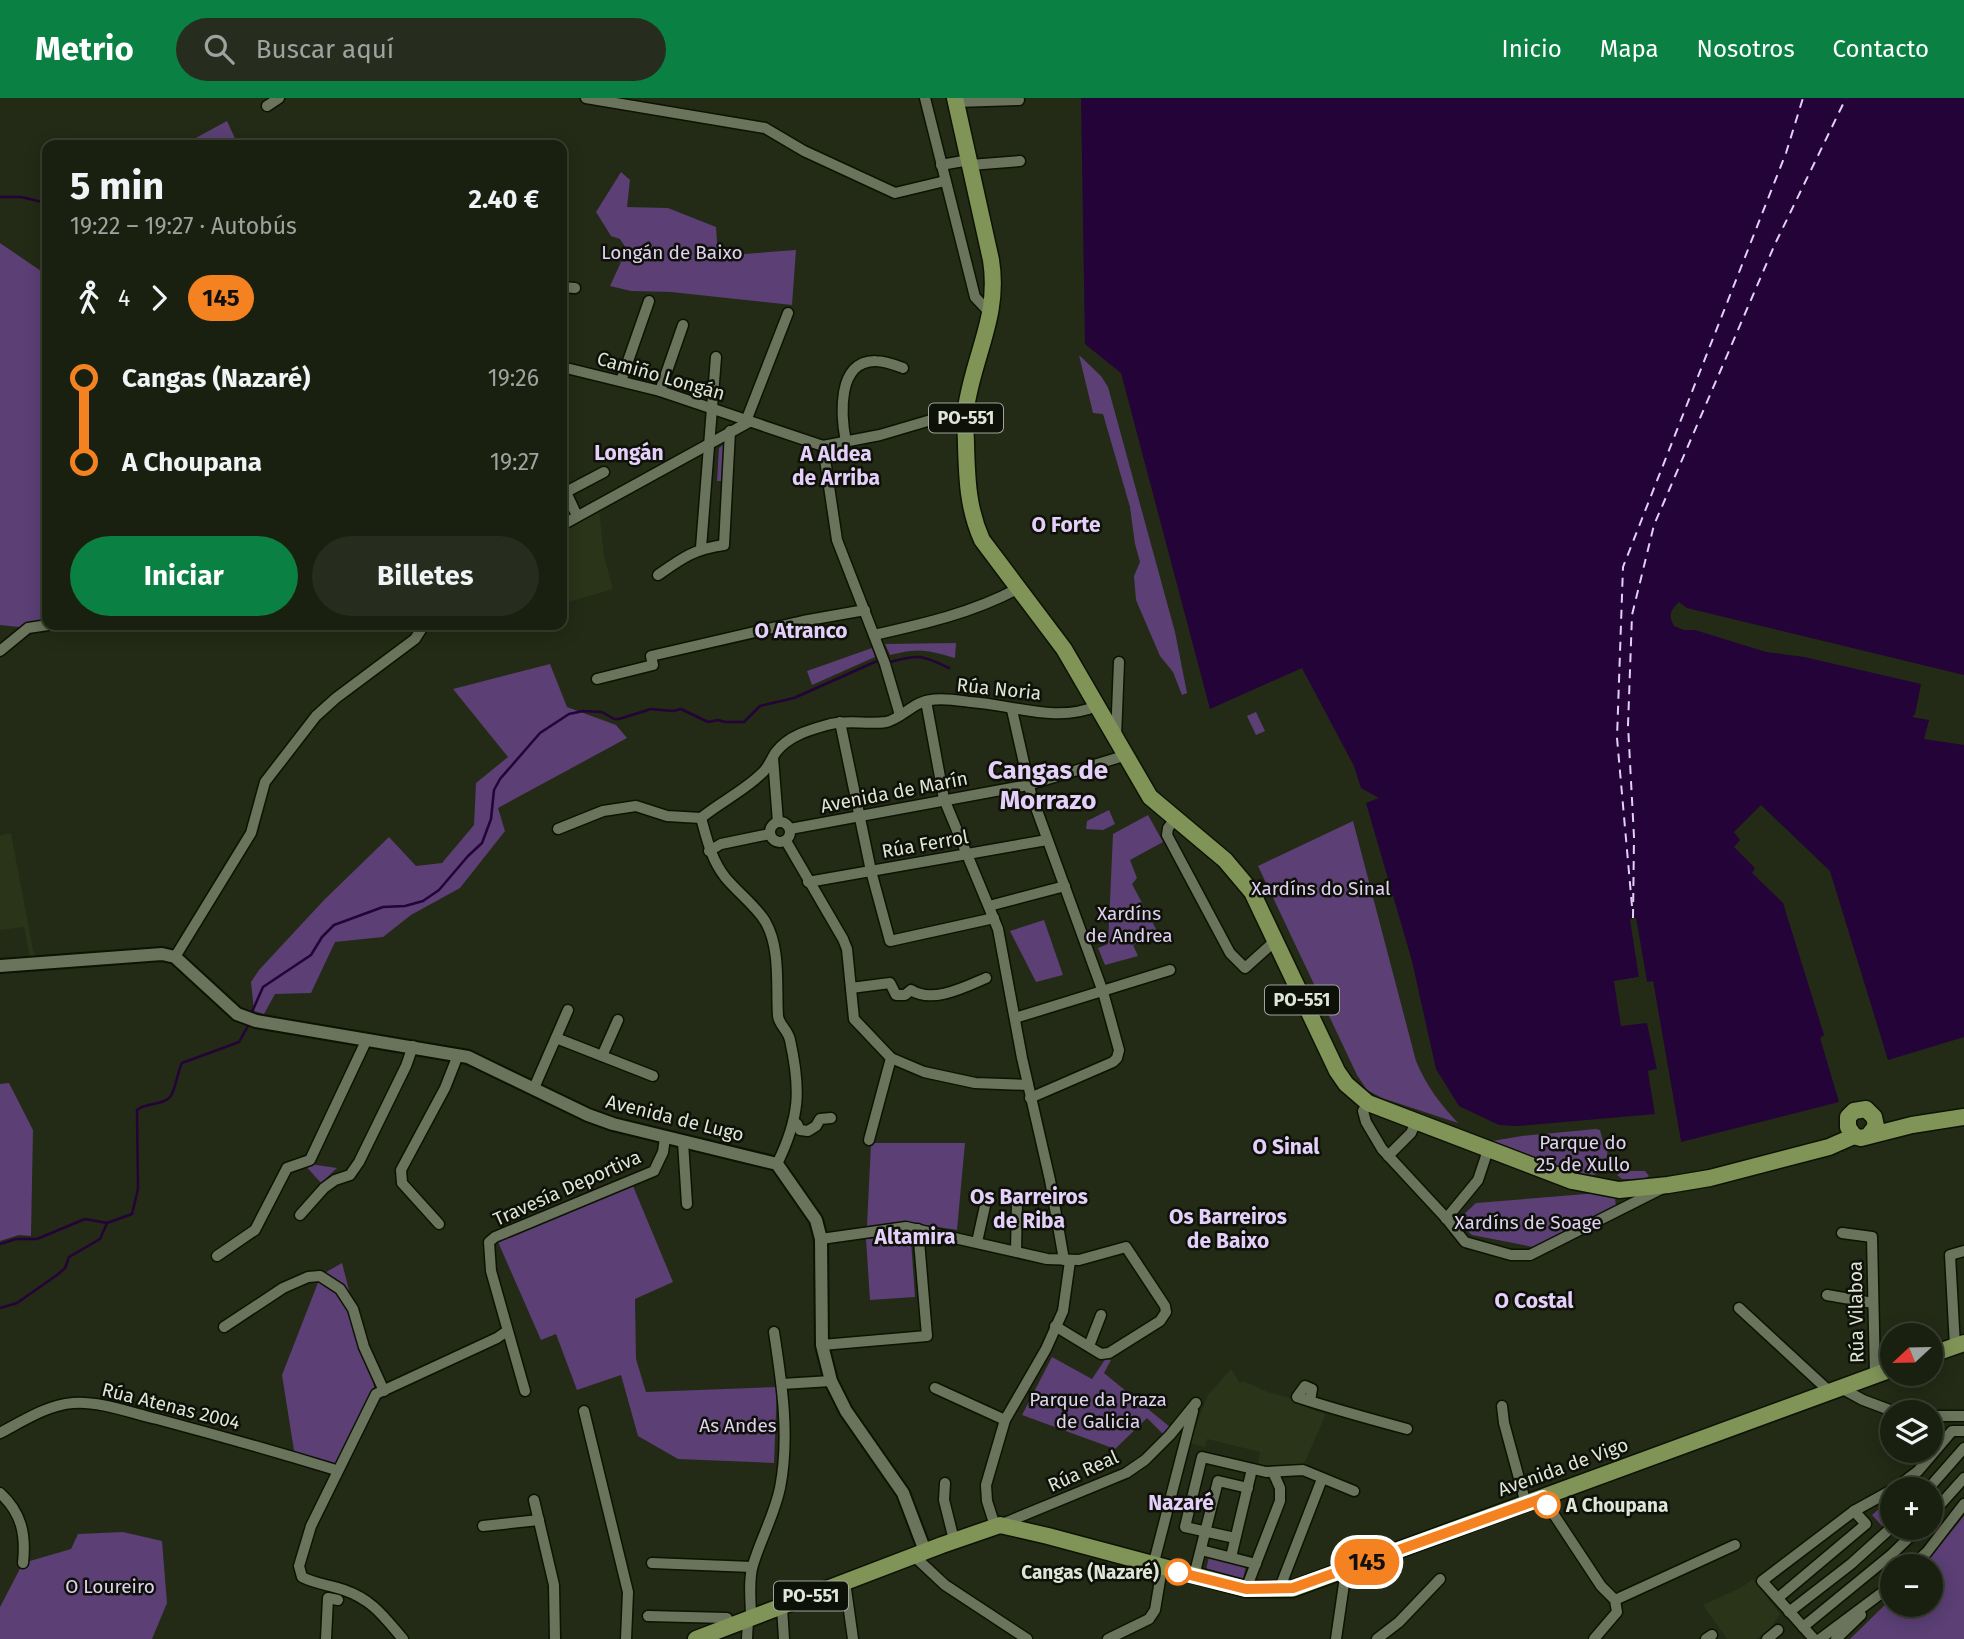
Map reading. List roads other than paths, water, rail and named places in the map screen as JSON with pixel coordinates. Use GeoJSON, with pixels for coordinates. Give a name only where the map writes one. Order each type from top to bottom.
{"type":"FeatureCollection","features":[{"type":"Feature","properties":{"kind":"main road","name":"PO-551"},"geometry":{"type":"LineString","coordinates":[[955,100],[994,286],[991,314],[965,410],[968,497],[974,522],[982,540],[1064,649],[1150,797],[1234,869],[1252,892],[1346,1084],[1368,1103],[1462,1139],[1487,1155],[1572,1181],[1619,1190],[1710,1178],[1820,1149],[1862,1128],[1912,1125],[1964,1117]]}},
{"type":"Feature","properties":{"kind":"main road","name":"Avenida de Vigo"},"geometry":{"type":"LineString","coordinates":[[998,1526],[1048,1536],[1246,1589],[1293,1588],[1880,1372]]}},
{"type":"Feature","properties":{"kind":"main road","name":"PO-551"},"geometry":{"type":"LineString","coordinates":[[696,1639],[998,1526]]}},
{"type":"Feature","properties":{"kind":"street"},"geometry":{"type":"LineString","coordinates":[[267,106],[279,98]]}},
{"type":"Feature","properties":{"kind":"street"},"geometry":{"type":"LineString","coordinates":[[586,98],[765,128],[804,151],[895,193],[945,181]]}},
{"type":"Feature","properties":{"kind":"street"},"geometry":{"type":"LineString","coordinates":[[925,98],[975,297],[991,314]]}},
{"type":"Feature","properties":{"kind":"street"},"geometry":{"type":"LineString","coordinates":[[955,100],[1019,100]]}},
{"type":"Feature","properties":{"kind":"street"},"geometry":{"type":"LineString","coordinates":[[942,164],[1020,161]]}},
{"type":"Feature","properties":{"kind":"street"},"geometry":{"type":"LineString","coordinates":[[567,287],[575,288]]}},
{"type":"Feature","properties":{"kind":"street"},"geometry":{"type":"LineString","coordinates":[[621,381],[649,301]]}},
{"type":"Feature","properties":{"kind":"street"},"geometry":{"type":"LineString","coordinates":[[567,522],[748,422],[788,313]]}},
{"type":"Feature","properties":{"kind":"street"},"geometry":{"type":"LineString","coordinates":[[660,391],[683,325]]}},
{"type":"Feature","properties":{"kind":"street"},"geometry":{"type":"LineString","coordinates":[[701,548],[716,358]]}},
{"type":"Feature","properties":{"kind":"street"},"geometry":{"type":"LineString","coordinates":[[846,442],[842,416],[843,393],[857,368],[875,361],[903,368]]}},
{"type":"Feature","properties":{"kind":"street","name":"Camiño Longán"},"geometry":{"type":"LineString","coordinates":[[567,368],[660,391],[823,446]]}},
{"type":"Feature","properties":{"kind":"street"},"geometry":{"type":"LineString","coordinates":[[900,715],[865,610],[837,540],[823,446],[880,435],[965,410]]}},
{"type":"Feature","properties":{"kind":"street"},"geometry":{"type":"LineString","coordinates":[[658,575],[701,548],[724,545],[730,432]]}},
{"type":"Feature","properties":{"kind":"street"},"geometry":{"type":"LineString","coordinates":[[567,491],[604,472]]}},
{"type":"Feature","properties":{"kind":"street"},"geometry":{"type":"LineString","coordinates":[[567,498],[577,516]]}},
{"type":"Feature","properties":{"kind":"street"},"geometry":{"type":"LineString","coordinates":[[874,635],[950,617],[1017,589]]}},
{"type":"Feature","properties":{"kind":"street"},"geometry":{"type":"LineString","coordinates":[[597,680],[653,665],[652,656],[803,621],[865,610]]}},
{"type":"Feature","properties":{"kind":"street"},"geometry":{"type":"LineString","coordinates":[[0,651],[28,628],[42,626]]}},
{"type":"Feature","properties":{"kind":"street"},"geometry":{"type":"LineString","coordinates":[[0,966],[162,954],[175,957],[251,833],[265,782],[316,716],[335,698],[415,639],[421,630]]}},
{"type":"Feature","properties":{"kind":"street"},"geometry":{"type":"LineString","coordinates":[[1116,737],[1119,662]]}},
{"type":"Feature","properties":{"kind":"street"},"geometry":{"type":"LineString","coordinates":[[926,701],[944,799],[994,918],[1030,1098],[1067,1261],[1063,1311],[1046,1349],[1005,1420],[986,1485],[987,1501],[998,1526]]}},
{"type":"Feature","properties":{"kind":"street","name":"Rúa Noria"},"geometry":{"type":"LineString","coordinates":[[701,818],[762,774],[782,747],[799,734],[840,722],[884,723],[926,701],[974,702],[1012,709],[1069,713],[1082,712],[1097,706]]}},
{"type":"Feature","properties":{"kind":"street"},"geometry":{"type":"LineString","coordinates":[[1012,709],[1028,785],[1102,992],[1119,1053],[1113,1062],[1030,1098]]}},
{"type":"Feature","properties":{"kind":"street"},"geometry":{"type":"LineString","coordinates":[[840,722],[871,871],[890,941],[994,918]]}},
{"type":"Feature","properties":{"kind":"street","name":"Avenida de Marín"},"geometry":{"type":"LineString","coordinates":[[790,829],[1028,785],[1127,755]]}},
{"type":"Feature","properties":{"kind":"street"},"geometry":{"type":"LineString","coordinates":[[773,758],[778,822]]}},
{"type":"Feature","properties":{"kind":"street"},"geometry":{"type":"LineString","coordinates":[[558,829],[603,811],[636,806],[667,816],[701,818],[709,851],[724,876],[765,921],[774,943],[779,1021],[788,1032],[797,1076],[790,1138],[776,1164],[816,1220],[821,1239],[822,1345],[831,1381],[857,1429],[903,1493],[920,1554],[945,1585],[1027,1639]]}},
{"type":"Feature","properties":{"kind":"street"},"geometry":{"type":"LineString","coordinates":[[1175,819],[1168,828],[1167,835],[1230,953],[1245,968],[1275,942]]}},
{"type":"Feature","properties":{"kind":"street"},"geometry":{"type":"LineString","coordinates":[[770,834],[771,826],[784,822],[790,829],[786,841]]}},
{"type":"Feature","properties":{"kind":"street"},"geometry":{"type":"LineString","coordinates":[[709,851],[721,844],[770,834]]}},
{"type":"Feature","properties":{"kind":"street"},"geometry":{"type":"LineString","coordinates":[[770,834],[778,842],[786,841]]}},
{"type":"Feature","properties":{"kind":"street","name":"Rúa Ferrol"},"geometry":{"type":"LineString","coordinates":[[808,882],[1047,840]]}},
{"type":"Feature","properties":{"kind":"street"},"geometry":{"type":"LineString","coordinates":[[786,841],[838,930],[846,949],[854,1019],[891,1058],[924,1072],[962,1080],[993,1085],[1028,1085]]}},
{"type":"Feature","properties":{"kind":"street"},"geometry":{"type":"LineString","coordinates":[[989,906],[1066,886]]}},
{"type":"Feature","properties":{"kind":"street","name":"Avenida de Lugo"},"geometry":{"type":"LineString","coordinates":[[175,957],[237,1014],[256,1021],[458,1055],[482,1063],[589,1115],[664,1138],[776,1164]]}},
{"type":"Feature","properties":{"kind":"street"},"geometry":{"type":"LineString","coordinates":[[1015,1018],[1170,970]]}},
{"type":"Feature","properties":{"kind":"street"},"geometry":{"type":"LineString","coordinates":[[851,988],[890,983],[896,995],[905,995],[911,990],[919,996],[954,992],[986,978]]}},
{"type":"Feature","properties":{"kind":"street"},"geometry":{"type":"LineString","coordinates":[[534,1088],[568,1010]]}},
{"type":"Feature","properties":{"kind":"street"},"geometry":{"type":"LineString","coordinates":[[602,1056],[618,1020]]}},
{"type":"Feature","properties":{"kind":"street"},"geometry":{"type":"LineString","coordinates":[[556,1038],[653,1076]]}},
{"type":"Feature","properties":{"kind":"street"},"geometry":{"type":"LineString","coordinates":[[217,1256],[255,1230],[287,1168],[310,1160],[367,1039]]}},
{"type":"Feature","properties":{"kind":"street"},"geometry":{"type":"LineString","coordinates":[[300,1215],[324,1188],[335,1180],[350,1175],[359,1162],[413,1046]]}},
{"type":"Feature","properties":{"kind":"street"},"geometry":{"type":"LineString","coordinates":[[439,1224],[402,1183],[401,1170],[445,1088],[458,1055]]}},
{"type":"Feature","properties":{"kind":"street"},"geometry":{"type":"LineString","coordinates":[[869,1140],[891,1058]]}},
{"type":"Feature","properties":{"kind":"street"},"geometry":{"type":"LineString","coordinates":[[1368,1103],[1363,1111],[1366,1122],[1388,1156],[1468,1244],[1524,1257],[1662,1186]]}},
{"type":"Feature","properties":{"kind":"street"},"geometry":{"type":"LineString","coordinates":[[793,1122],[800,1130],[808,1131],[816,1126],[820,1119],[831,1118]]}},
{"type":"Feature","properties":{"kind":"street"},"geometry":{"type":"LineString","coordinates":[[1388,1156],[1411,1133],[1416,1122]]}},
{"type":"Feature","properties":{"kind":"street","name":"Travesía Deportiva"},"geometry":{"type":"LineString","coordinates":[[525,1391],[491,1272],[489,1242],[495,1237],[654,1171],[663,1152],[664,1138]]}},
{"type":"Feature","properties":{"kind":"street"},"geometry":{"type":"LineString","coordinates":[[683,1142],[687,1204]]}},
{"type":"Feature","properties":{"kind":"street"},"geometry":{"type":"LineString","coordinates":[[1446,1219],[1471,1192],[1487,1155]]}},
{"type":"Feature","properties":{"kind":"street"},"geometry":{"type":"LineString","coordinates":[[1619,1190],[1619,1210]]}},
{"type":"Feature","properties":{"kind":"street"},"geometry":{"type":"LineString","coordinates":[[1016,1251],[1017,1203]]}},
{"type":"Feature","properties":{"kind":"street"},"geometry":{"type":"LineString","coordinates":[[977,1241],[985,1206]]}},
{"type":"Feature","properties":{"kind":"street"},"geometry":{"type":"LineString","coordinates":[[821,1239],[906,1227],[1067,1261],[1126,1247],[1165,1306],[1166,1312],[1160,1321],[1114,1351],[1101,1354],[1055,1326]]}},
{"type":"Feature","properties":{"kind":"street"},"geometry":{"type":"LineString","coordinates":[[822,1345],[927,1336],[918,1229]]}},
{"type":"Feature","properties":{"kind":"street","name":"Rúa Vilaboa"},"geometry":{"type":"LineString","coordinates":[[1842,1233],[1872,1237],[1875,1374]]}},
{"type":"Feature","properties":{"kind":"street"},"geometry":{"type":"LineString","coordinates":[[1959,1344],[1950,1255],[1964,1251]]}},
{"type":"Feature","properties":{"kind":"street"},"geometry":{"type":"LineString","coordinates":[[224,1327],[283,1289],[308,1277],[320,1276],[340,1289],[353,1309],[364,1346],[384,1391]]}},
{"type":"Feature","properties":{"kind":"street"},"geometry":{"type":"LineString","coordinates":[[1827,1296],[1873,1303]]}},
{"type":"Feature","properties":{"kind":"street"},"geometry":{"type":"LineString","coordinates":[[1740,1308],[1835,1389],[1880,1406]]}},
{"type":"Feature","properties":{"kind":"street"},"geometry":{"type":"LineString","coordinates":[[1089,1346],[1101,1315]]}},
{"type":"Feature","properties":{"kind":"street"},"geometry":{"type":"LineString","coordinates":[[403,1639],[379,1609],[368,1601],[344,1590],[315,1584],[302,1577],[299,1566],[311,1525],[376,1394],[507,1331]]}},
{"type":"Feature","properties":{"kind":"street"},"geometry":{"type":"LineString","coordinates":[[747,1639],[751,1567],[775,1510],[781,1485],[785,1419],[774,1332]]}},
{"type":"Feature","properties":{"kind":"street"},"geometry":{"type":"LineString","coordinates":[[782,1384],[831,1381]]}},
{"type":"Feature","properties":{"kind":"street"},"geometry":{"type":"LineString","coordinates":[[934,1388],[1005,1420]]}},
{"type":"Feature","properties":{"kind":"street"},"geometry":{"type":"LineString","coordinates":[[1310,1401],[1407,1429]]}},
{"type":"Feature","properties":{"kind":"street","name":"Rúa Atenas 2004"},"geometry":{"type":"LineString","coordinates":[[0,1433],[45,1409],[81,1403],[134,1413],[337,1470]]}},
{"type":"Feature","properties":{"kind":"street","name":"Rúa Real"},"geometry":{"type":"LineString","coordinates":[[998,1526],[1126,1473],[1145,1460],[1196,1403],[1187,1430],[1158,1567]]}},
{"type":"Feature","properties":{"kind":"street"},"geometry":{"type":"LineString","coordinates":[[1502,1406],[1504,1423],[1526,1504]]}},
{"type":"Feature","properties":{"kind":"street"},"geometry":{"type":"LineString","coordinates":[[584,1411],[628,1592],[626,1639]]}},
{"type":"Feature","properties":{"kind":"street"},"geometry":{"type":"LineString","coordinates":[[1943,1416],[1964,1416]]}},
{"type":"Feature","properties":{"kind":"street"},"geometry":{"type":"LineString","coordinates":[[1911,1477],[1952,1431],[1964,1431]]}},
{"type":"Feature","properties":{"kind":"street"},"geometry":{"type":"LineString","coordinates":[[1939,1477],[1964,1448]]}},
{"type":"Feature","properties":{"kind":"street"},"geometry":{"type":"LineString","coordinates":[[1236,1538],[1185,1527],[1202,1457],[1273,1472],[1297,1469],[1354,1491]]}},
{"type":"Feature","properties":{"kind":"street"},"geometry":{"type":"LineString","coordinates":[[1194,1576],[1223,1462]]}},
{"type":"Feature","properties":{"kind":"street"},"geometry":{"type":"LineString","coordinates":[[1231,1558],[1252,1469]]}},
{"type":"Feature","properties":{"kind":"street"},"geometry":{"type":"LineString","coordinates":[[1246,1589],[1280,1501],[1280,1488],[1273,1472]]}},
{"type":"Feature","properties":{"kind":"street"},"geometry":{"type":"LineString","coordinates":[[1943,1501],[1964,1478]]}},
{"type":"Feature","properties":{"kind":"street"},"geometry":{"type":"LineString","coordinates":[[1279,1590],[1322,1479]]}},
{"type":"Feature","properties":{"kind":"street"},"geometry":{"type":"LineString","coordinates":[[1218,1481],[1248,1488]]}},
{"type":"Feature","properties":{"kind":"street"},"geometry":{"type":"LineString","coordinates":[[945,1482],[944,1500],[954,1541]]}},
{"type":"Feature","properties":{"kind":"street"},"geometry":{"type":"LineString","coordinates":[[0,1493],[14,1508],[23,1527],[23,1563]]}},
{"type":"Feature","properties":{"kind":"street"},"geometry":{"type":"LineString","coordinates":[[1543,1498],[1601,1586],[1615,1600],[1617,1612],[1594,1639]]}},
{"type":"Feature","properties":{"kind":"street"},"geometry":{"type":"LineString","coordinates":[[1814,1639],[1762,1581],[1854,1511],[1880,1498]]}},
{"type":"Feature","properties":{"kind":"street"},"geometry":{"type":"LineString","coordinates":[[534,1500],[554,1584],[555,1639]]}},
{"type":"Feature","properties":{"kind":"street"},"geometry":{"type":"LineString","coordinates":[[1925,1554],[1964,1504]]}},
{"type":"Feature","properties":{"kind":"street"},"geometry":{"type":"LineString","coordinates":[[1778,1598],[1866,1524],[1854,1511]]}},
{"type":"Feature","properties":{"kind":"street"},"geometry":{"type":"LineString","coordinates":[[483,1526],[539,1520]]}},
{"type":"Feature","properties":{"kind":"street"},"geometry":{"type":"LineString","coordinates":[[1789,1612],[1880,1538]]}},
{"type":"Feature","properties":{"kind":"street"},"geometry":{"type":"LineString","coordinates":[[1803,1628],[1907,1540]]}},
{"type":"Feature","properties":{"kind":"street"},"geometry":{"type":"LineString","coordinates":[[1615,1600],[1735,1545]]}},
{"type":"Feature","properties":{"kind":"street"},"geometry":{"type":"LineString","coordinates":[[1201,1550],[1256,1564]]}},
{"type":"Feature","properties":{"kind":"street"},"geometry":{"type":"LineString","coordinates":[[652,1563],[751,1567]]}},
{"type":"Feature","properties":{"kind":"street"},"geometry":{"type":"LineString","coordinates":[[1108,1639],[1149,1619],[1155,1610],[1158,1567]]}},
{"type":"Feature","properties":{"kind":"street"},"geometry":{"type":"LineString","coordinates":[[1336,1639],[1346,1570]]}},
{"type":"Feature","properties":{"kind":"street"},"geometry":{"type":"LineString","coordinates":[[1377,1639],[1399,1622],[1440,1580]]}},
{"type":"Feature","properties":{"kind":"street"},"geometry":{"type":"LineString","coordinates":[[845,1582],[853,1639]]}},
{"type":"Feature","properties":{"kind":"street"},"geometry":{"type":"LineString","coordinates":[[1820,1639],[1880,1594]]}},
{"type":"Feature","properties":{"kind":"street"},"geometry":{"type":"LineString","coordinates":[[1836,1639],[1880,1597]]}},
{"type":"Feature","properties":{"kind":"street"},"geometry":{"type":"LineString","coordinates":[[326,1639],[328,1598],[338,1600]]}},
{"type":"Feature","properties":{"kind":"street"},"geometry":{"type":"LineString","coordinates":[[782,1607],[784,1639]]}},
{"type":"Feature","properties":{"kind":"street"},"geometry":{"type":"LineString","coordinates":[[648,1616],[727,1618],[731,1626]]}},
{"type":"Feature","properties":{"kind":"street"},"geometry":{"type":"LineString","coordinates":[[1767,1639],[1778,1630]]}},
{"type":"Feature","properties":{"kind":"waterway"},"geometry":{"type":"LineString","coordinates":[[0,197],[21,197],[42,202]]}},
{"type":"Feature","properties":{"kind":"waterway"},"geometry":{"type":"LineString","coordinates":[[890,662],[920,657],[949,668]]}},
{"type":"Feature","properties":{"kind":"waterway"},"geometry":{"type":"LineString","coordinates":[[252,1012],[263,987],[311,955],[322,937],[334,925],[383,907],[405,906],[423,901],[439,890],[482,843],[491,819],[494,790],[500,779],[540,733],[569,714],[583,711],[602,712],[619,719],[651,709],[681,709],[708,722],[744,722],[760,706],[794,698],[877,661]]}},
{"type":"Feature","properties":{"kind":"waterway"},"geometry":{"type":"LineString","coordinates":[[0,1308],[17,1303],[57,1275],[65,1268],[69,1257],[100,1239],[107,1223],[132,1214],[138,1189],[137,1110],[170,1097],[182,1063],[239,1042],[248,1026]]}},
{"type":"Feature","properties":{"kind":"waterway"},"geometry":{"type":"LineString","coordinates":[[0,1244],[16,1239],[37,1239],[85,1219],[107,1223]]}},
{"type":"Feature","properties":{"kind":"place","name":"A Choupana"},"geometry":{"type":"Point","coordinates":[1547,1505]}},
{"type":"Feature","properties":{"kind":"place","name":"Cangas (Nazaré)"},"geometry":{"type":"Point","coordinates":[1178,1572]}},
{"type":"Feature","properties":{"kind":"district","name":"Longán"},"geometry":{"type":"Point","coordinates":[629,453]}},
{"type":"Feature","properties":{"kind":"district","name":"A Aldea de Arriba"},"geometry":{"type":"Point","coordinates":[836,466]}},
{"type":"Feature","properties":{"kind":"district","name":"O Forte"},"geometry":{"type":"Point","coordinates":[1066,525]}},
{"type":"Feature","properties":{"kind":"district","name":"O Atranco"},"geometry":{"type":"Point","coordinates":[801,631]}},
{"type":"Feature","properties":{"kind":"district","name":"Cangas de Morrazo"},"geometry":{"type":"Point","coordinates":[1048,785]}},
{"type":"Feature","properties":{"kind":"district","name":"O Sinal"},"geometry":{"type":"Point","coordinates":[1286,1147]}},
{"type":"Feature","properties":{"kind":"district","name":"Os Barreiros de Riba"},"geometry":{"type":"Point","coordinates":[1029,1209]}},
{"type":"Feature","properties":{"kind":"district","name":"Os Barreiros de Baixo"},"geometry":{"type":"Point","coordinates":[1228,1229]}},
{"type":"Feature","properties":{"kind":"district","name":"Altamira"},"geometry":{"type":"Point","coordinates":[915,1237]}},
{"type":"Feature","properties":{"kind":"district","name":"O Costal"},"geometry":{"type":"Point","coordinates":[1534,1301]}},
{"type":"Feature","properties":{"kind":"district","name":"Nazaré"},"geometry":{"type":"Point","coordinates":[1181,1503]}},
{"type":"Feature","properties":{"kind":"park label","name":"Longán de Baixo"},"geometry":{"type":"Point","coordinates":[672,252]}},
{"type":"Feature","properties":{"kind":"park label","name":"Xardíns do Sinal"},"geometry":{"type":"Point","coordinates":[1321,888]}},
{"type":"Feature","properties":{"kind":"park label","name":"Xardíns de Andrea"},"geometry":{"type":"Point","coordinates":[1129,924]}},
{"type":"Feature","properties":{"kind":"park label","name":"Parque do 25 de Xullo"},"geometry":{"type":"Point","coordinates":[1583,1153]}},
{"type":"Feature","properties":{"kind":"park label","name":"Xardíns de Soage"},"geometry":{"type":"Point","coordinates":[1528,1222]}},
{"type":"Feature","properties":{"kind":"park label","name":"Parque da Praza de Galicia"},"geometry":{"type":"Point","coordinates":[1098,1410]}},
{"type":"Feature","properties":{"kind":"park label","name":"As Andes"},"geometry":{"type":"Point","coordinates":[738,1425]}},
{"type":"Feature","properties":{"kind":"park label","name":"O Loureiro"},"geometry":{"type":"Point","coordinates":[110,1586]}}]}
